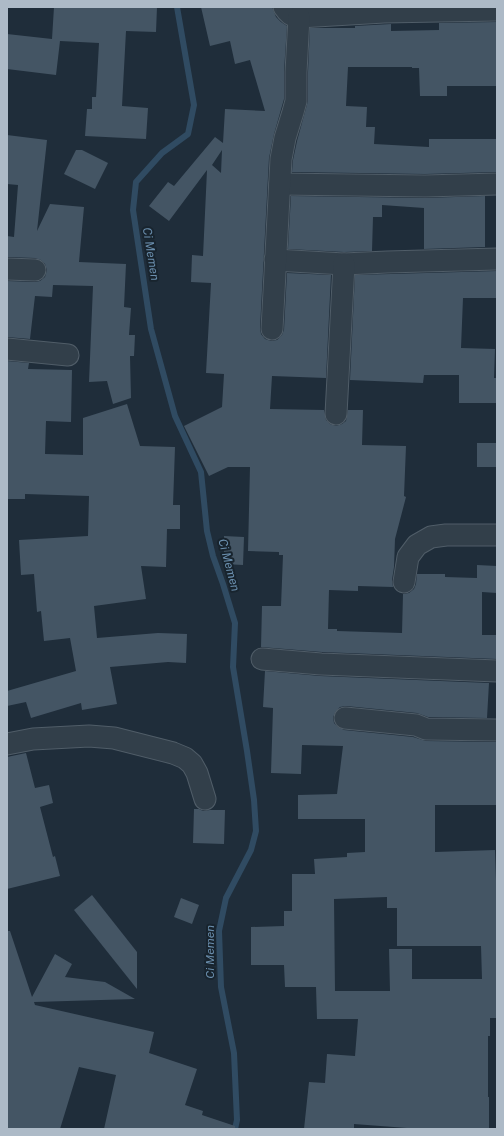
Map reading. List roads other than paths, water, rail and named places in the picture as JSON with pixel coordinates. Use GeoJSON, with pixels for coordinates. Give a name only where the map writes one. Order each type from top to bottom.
{"type":"FeatureCollection","features":[{"type":"Feature","properties":{"kind":"street"},"geometry":{"type":"LineString","coordinates":[[272,329],[281,159],[284,138],[296,101],[296,72],[291,12],[497,10]]}},
{"type":"Feature","properties":{"kind":"street"},"geometry":{"type":"LineString","coordinates":[[280,184],[425,186],[497,184]]}},
{"type":"Feature","properties":{"kind":"street"},"geometry":{"type":"LineString","coordinates":[[275,260],[344,264],[497,259]]}},
{"type":"Feature","properties":{"kind":"street"},"geometry":{"type":"LineString","coordinates":[[336,414],[344,264]]}},
{"type":"Feature","properties":{"kind":"street"},"geometry":{"type":"LineString","coordinates":[[7,269],[35,270]]}},
{"type":"Feature","properties":{"kind":"street"},"geometry":{"type":"LineString","coordinates":[[7,349],[68,355]]}},
{"type":"Feature","properties":{"kind":"street"},"geometry":{"type":"LineString","coordinates":[[404,582],[408,557],[417,545],[431,537],[446,535],[497,535]]}},
{"type":"Feature","properties":{"kind":"street"},"geometry":{"type":"LineString","coordinates":[[262,659],[322,664],[497,670]]}},
{"type":"Feature","properties":{"kind":"street"},"geometry":{"type":"LineString","coordinates":[[345,718],[416,725],[426,729],[497,730]]}},
{"type":"Feature","properties":{"kind":"street"},"geometry":{"type":"LineString","coordinates":[[7,744],[32,739],[95,736],[114,738],[173,753],[185,758],[192,764],[197,773],[205,800]]}},
{"type":"Feature","properties":{"kind":"waterway","name":"Ci Memen"},"geometry":{"type":"LineString","coordinates":[[177,7],[194,105],[188,134],[162,153],[136,182],[133,210],[151,329],[175,416],[201,472],[207,531],[213,556],[235,623],[233,667],[254,800],[256,831],[251,850],[226,898],[219,931],[221,987],[234,1053],[237,1120],[235,1129]]}}]}
